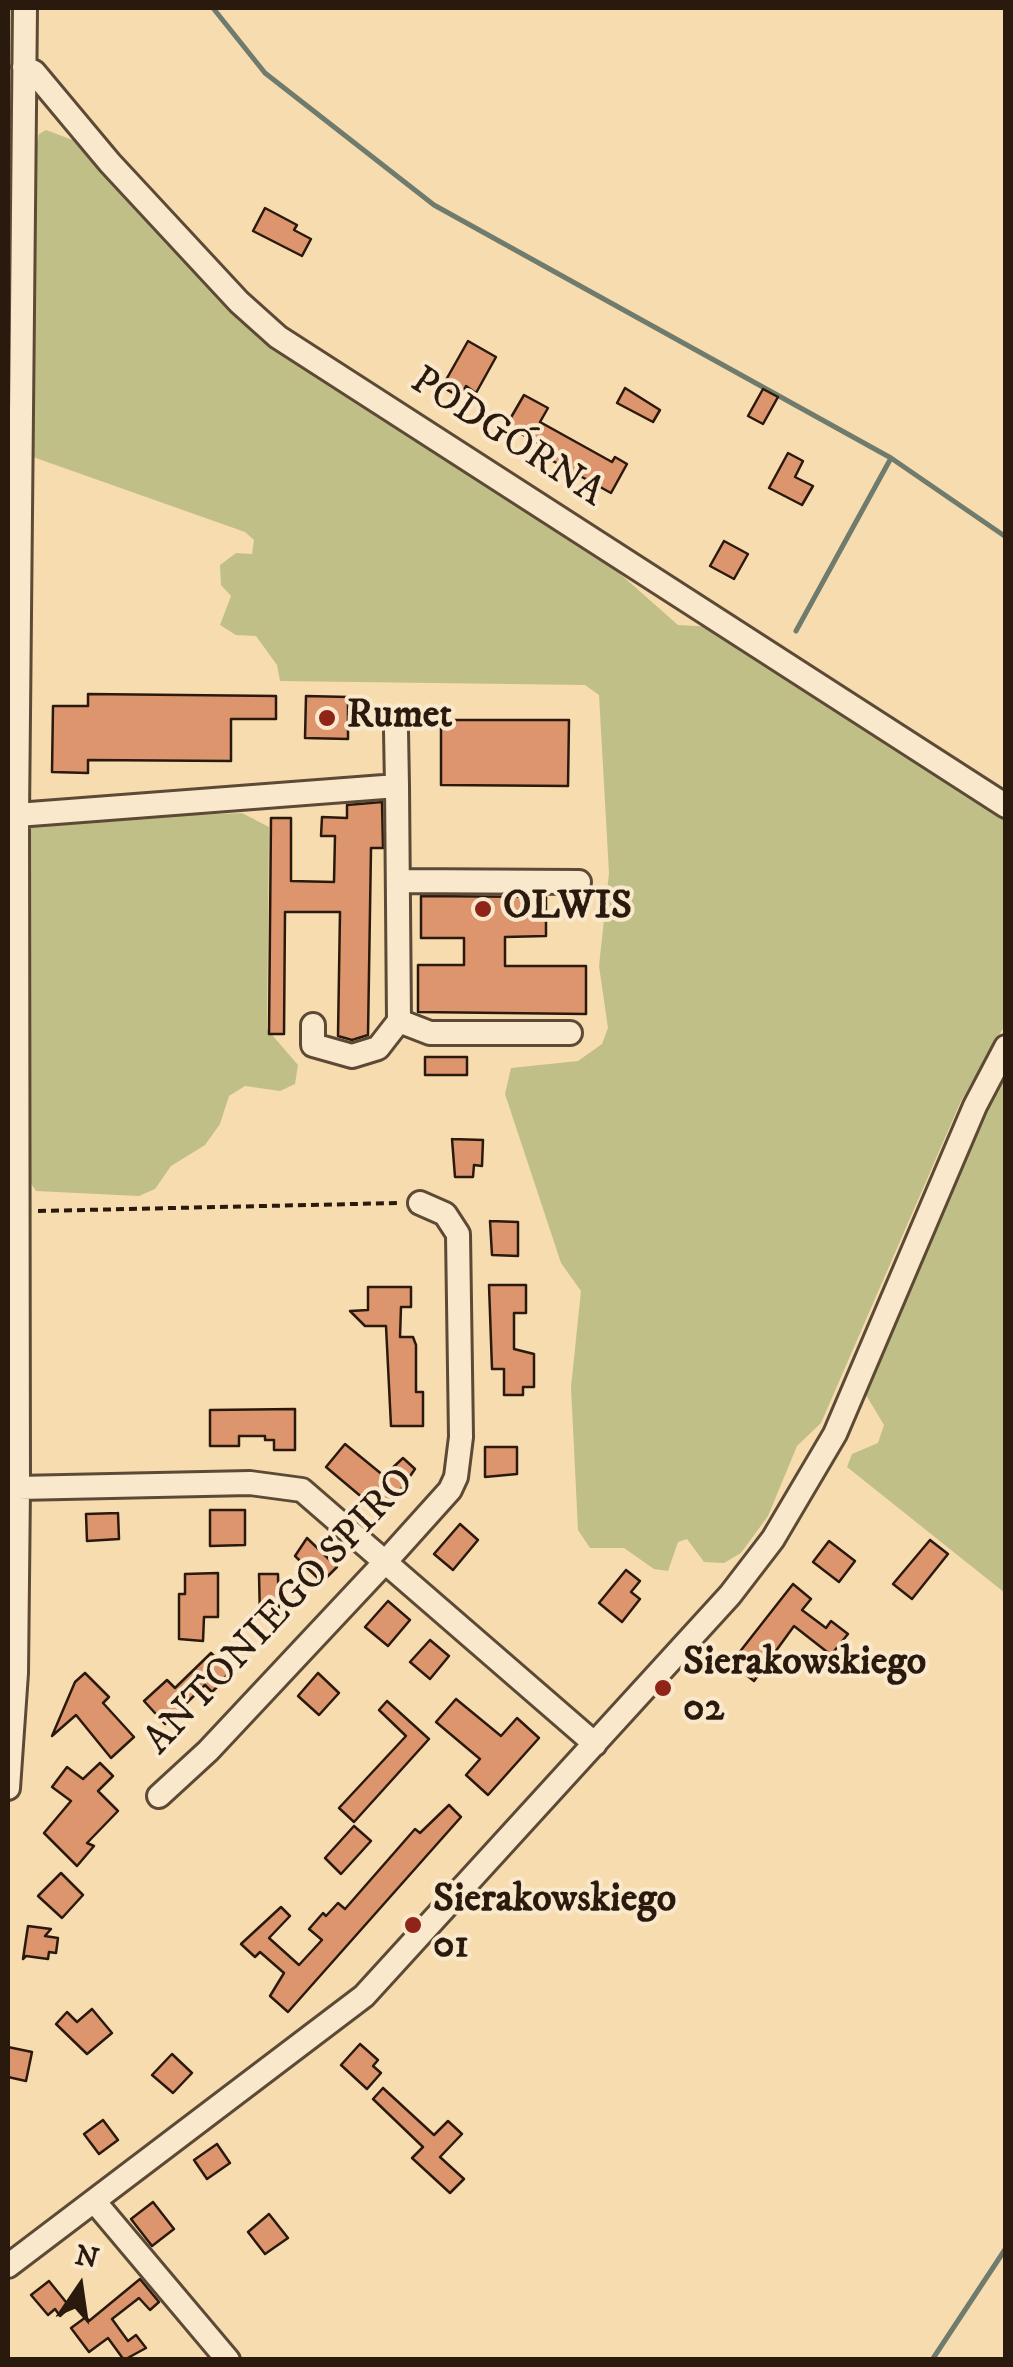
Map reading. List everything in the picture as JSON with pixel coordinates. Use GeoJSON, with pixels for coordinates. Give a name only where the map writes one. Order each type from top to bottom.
{"type":"FeatureCollection","features":[{"type":"Feature","properties":{"kind":"street"},"geometry":{"type":"LineString","coordinates":[[8,1788],[16,1672],[18,1488],[14,436],[25,8]]}},
{"type":"Feature","properties":{"kind":"street","name":"PODGÓRNA"},"geometry":{"type":"LineString","coordinates":[[24,67],[34,72],[110,163],[226,288],[278,337],[1006,806]]}},
{"type":"Feature","properties":{"kind":"street"},"geometry":{"type":"LineString","coordinates":[[313,1025],[313,1045],[352,1056],[378,1048],[399,1021],[396,731]]}},
{"type":"Feature","properties":{"kind":"street"},"geometry":{"type":"LineString","coordinates":[[17,816],[397,786]]}},
{"type":"Feature","properties":{"kind":"street"},"geometry":{"type":"LineString","coordinates":[[398,882],[579,882]]}},
{"type":"Feature","properties":{"kind":"street"},"geometry":{"type":"LineString","coordinates":[[399,1021],[430,1033],[570,1034]]}},
{"type":"Feature","properties":{"kind":"street"},"geometry":{"type":"LineString","coordinates":[[8,2266],[364,1996],[730,1595],[810,1479],[835,1434],[975,1106],[1006,1047]]}},
{"type":"Feature","properties":{"kind":"street","name":"ANTONIEGO SPIRO"},"geometry":{"type":"LineString","coordinates":[[159,1796],[208,1750],[450,1490],[460,1456],[458,1234],[445,1214],[420,1203]]}},
{"type":"Feature","properties":{"kind":"street"},"geometry":{"type":"LineString","coordinates":[[18,1488],[288,1486],[322,1502],[595,1744]]}},
{"type":"Feature","properties":{"kind":"street"},"geometry":{"type":"LineString","coordinates":[[94,2200],[228,2360]]}},
{"type":"Feature","properties":{"kind":"path"},"geometry":{"type":"LineString","coordinates":[[19,1211],[420,1203]]}},
{"type":"Feature","properties":{"kind":"shaded area"},"geometry":{"type":"Polygon","coordinates":[[[8,8],[18,8],[12,76],[14,352],[8,370],[8,8]]]}},
{"type":"Feature","properties":{"kind":"shaded area"},"geometry":{"type":"Polygon","coordinates":[[[46,130],[78,142],[262,341],[601,557],[678,625],[714,627],[1005,818],[1005,1025],[961,1101],[821,1423],[797,1446],[768,1516],[741,1553],[724,1563],[704,1562],[687,1539],[678,1542],[668,1571],[654,1569],[624,1548],[590,1548],[578,1530],[571,1387],[581,1291],[561,1263],[505,1094],[511,1068],[578,1061],[602,1044],[608,1028],[599,966],[609,873],[599,695],[585,685],[280,681],[277,665],[256,636],[236,635],[220,625],[231,596],[221,585],[220,565],[236,553],[252,554],[254,540],[245,532],[33,457],[34,155],[39,134],[46,130]]]}},
{"type":"Feature","properties":{"kind":"shaded area"},"geometry":{"type":"Polygon","coordinates":[[[242,813],[269,827],[267,1029],[298,1065],[295,1084],[280,1091],[245,1086],[229,1096],[220,1124],[205,1145],[171,1166],[155,1189],[139,1196],[36,1191],[28,1179],[27,840],[31,826],[46,821],[242,813]]]}},
{"type":"Feature","properties":{"kind":"shaded area"},"geometry":{"type":"Polygon","coordinates":[[[1005,1070],[1005,1593],[847,1467],[852,1454],[878,1443],[884,1425],[866,1395],[864,1379],[1005,1070]]]}},
{"type":"Feature","properties":{"kind":"building"},"geometry":{"type":"Polygon","coordinates":[[[265,208],[297,225],[294,230],[311,239],[302,256],[253,231],[265,208]]]}},
{"type":"Feature","properties":{"kind":"building"},"geometry":{"type":"Polygon","coordinates":[[[468,341],[496,357],[476,393],[466,386],[460,397],[442,387],[468,341]]]}},
{"type":"Feature","properties":{"kind":"building"},"geometry":{"type":"Polygon","coordinates":[[[625,388],[660,410],[653,422],[617,403],[625,388]]]}},
{"type":"Feature","properties":{"kind":"building"},"geometry":{"type":"Polygon","coordinates":[[[763,389],[778,397],[763,424],[748,416],[763,389]]]}},
{"type":"Feature","properties":{"kind":"building"},"geometry":{"type":"Polygon","coordinates":[[[524,395],[548,408],[540,422],[612,462],[615,457],[627,464],[611,493],[542,455],[546,447],[506,426],[524,395]]]}},
{"type":"Feature","properties":{"kind":"building"},"geometry":{"type":"Polygon","coordinates":[[[788,453],[803,461],[795,477],[813,486],[802,505],[769,488],[788,453]]]}},
{"type":"Feature","properties":{"kind":"building"},"geometry":{"type":"Polygon","coordinates":[[[724,541],[748,554],[734,579],[710,566],[724,541]]]}},
{"type":"Feature","properties":{"kind":"building"},"geometry":{"type":"Polygon","coordinates":[[[88,694],[276,696],[276,719],[231,719],[231,761],[88,760],[88,773],[52,772],[53,706],[88,706],[88,694]]]}},
{"type":"Feature","properties":{"kind":"building","name":"Rumet"},"geometry":{"type":"Polygon","coordinates":[[[306,696],[348,697],[348,739],[305,738],[306,696]]]}},
{"type":"Feature","properties":{"kind":"building"},"geometry":{"type":"Polygon","coordinates":[[[441,720],[569,720],[568,786],[441,785],[441,720]]]}},
{"type":"Feature","properties":{"kind":"building"},"geometry":{"type":"Polygon","coordinates":[[[382,802],[383,848],[371,848],[368,1035],[352,1040],[338,1036],[340,912],[285,912],[284,1034],[269,1034],[271,818],[291,818],[291,881],[334,882],[335,836],[321,836],[322,817],[347,818],[347,805],[382,802]]]}},
{"type":"Feature","properties":{"kind":"building"},"geometry":{"type":"Polygon","coordinates":[[[421,896],[546,897],[546,936],[505,937],[505,966],[586,966],[586,1014],[418,1012],[418,965],[464,965],[464,938],[421,938],[421,896]]]}},
{"type":"Feature","properties":{"kind":"building"},"geometry":{"type":"Polygon","coordinates":[[[425,1057],[467,1057],[467,1075],[425,1075],[425,1057]]]}},
{"type":"Feature","properties":{"kind":"building"},"geometry":{"type":"Polygon","coordinates":[[[452,1139],[483,1140],[482,1166],[474,1165],[473,1177],[455,1177],[452,1139]]]}},
{"type":"Feature","properties":{"kind":"building"},"geometry":{"type":"Polygon","coordinates":[[[490,1221],[518,1222],[518,1256],[492,1255],[490,1221]]]}},
{"type":"Feature","properties":{"kind":"building"},"geometry":{"type":"Polygon","coordinates":[[[489,1285],[526,1285],[526,1313],[514,1313],[514,1349],[534,1354],[534,1387],[523,1387],[523,1395],[504,1395],[504,1369],[492,1369],[489,1285]]]}},
{"type":"Feature","properties":{"kind":"building"},"geometry":{"type":"Polygon","coordinates":[[[368,1287],[411,1287],[411,1307],[401,1307],[400,1337],[413,1337],[416,1345],[416,1392],[423,1392],[423,1426],[391,1426],[386,1326],[365,1326],[350,1311],[368,1310],[368,1287]]]}},
{"type":"Feature","properties":{"kind":"building"},"geometry":{"type":"Polygon","coordinates":[[[295,1409],[295,1450],[274,1450],[274,1440],[265,1440],[265,1436],[239,1436],[239,1446],[210,1446],[210,1410],[295,1409]]]}},
{"type":"Feature","properties":{"kind":"building"},"geometry":{"type":"Polygon","coordinates":[[[345,1444],[384,1476],[403,1458],[415,1469],[383,1515],[326,1467],[345,1444]]]}},
{"type":"Feature","properties":{"kind":"building"},"geometry":{"type":"Polygon","coordinates":[[[485,1447],[517,1447],[517,1474],[485,1477],[485,1447]]]}},
{"type":"Feature","properties":{"kind":"building"},"geometry":{"type":"Polygon","coordinates":[[[210,1510],[245,1510],[245,1545],[210,1546],[210,1510]]]}},
{"type":"Feature","properties":{"kind":"building"},"geometry":{"type":"Polygon","coordinates":[[[118,1513],[119,1539],[87,1541],[86,1514],[118,1513]]]}},
{"type":"Feature","properties":{"kind":"building"},"geometry":{"type":"Polygon","coordinates":[[[460,1524],[478,1540],[453,1570],[434,1554],[460,1524]]]}},
{"type":"Feature","properties":{"kind":"building"},"geometry":{"type":"Polygon","coordinates":[[[307,1538],[337,1567],[322,1582],[295,1556],[307,1538]]]}},
{"type":"Feature","properties":{"kind":"building"},"geometry":{"type":"Polygon","coordinates":[[[930,1540],[948,1554],[912,1599],[893,1584],[930,1540]]]}},
{"type":"Feature","properties":{"kind":"building"},"geometry":{"type":"Polygon","coordinates":[[[829,1541],[855,1561],[839,1582],[813,1562],[829,1541]]]}},
{"type":"Feature","properties":{"kind":"building"},"geometry":{"type":"Polygon","coordinates":[[[626,1570],[640,1581],[631,1592],[640,1599],[622,1622],[599,1603],[626,1570]]]}},
{"type":"Feature","properties":{"kind":"building"},"geometry":{"type":"Polygon","coordinates":[[[218,1573],[218,1617],[204,1617],[203,1641],[179,1639],[179,1594],[185,1594],[185,1574],[218,1573]]]}},
{"type":"Feature","properties":{"kind":"building"},"geometry":{"type":"Polygon","coordinates":[[[259,1574],[278,1574],[279,1618],[260,1618],[259,1574]]]}},
{"type":"Feature","properties":{"kind":"building"},"geometry":{"type":"Polygon","coordinates":[[[793,1584],[811,1599],[802,1610],[826,1628],[831,1621],[848,1634],[831,1655],[794,1626],[754,1681],[731,1663],[793,1584]]]}},
{"type":"Feature","properties":{"kind":"building"},"geometry":{"type":"Polygon","coordinates":[[[388,1601],[410,1620],[388,1646],[365,1627],[388,1601]]]}},
{"type":"Feature","properties":{"kind":"building"},"geometry":{"type":"Polygon","coordinates":[[[430,1640],[449,1656],[430,1679],[410,1662],[430,1640]]]}},
{"type":"Feature","properties":{"kind":"building"},"geometry":{"type":"Polygon","coordinates":[[[211,1653],[229,1671],[223,1681],[212,1692],[205,1685],[165,1724],[144,1701],[167,1680],[175,1688],[211,1653]]]}},
{"type":"Feature","properties":{"kind":"building"},"geometry":{"type":"Polygon","coordinates":[[[85,1673],[109,1697],[103,1703],[134,1737],[111,1758],[76,1715],[52,1736],[75,1682],[85,1673]]]}},
{"type":"Feature","properties":{"kind":"building"},"geometry":{"type":"Polygon","coordinates":[[[318,1673],[339,1693],[319,1715],[298,1696],[318,1673]]]}},
{"type":"Feature","properties":{"kind":"building"},"geometry":{"type":"Polygon","coordinates":[[[456,1699],[501,1736],[517,1718],[539,1738],[488,1795],[466,1775],[480,1759],[436,1722],[456,1699]]]}},
{"type":"Feature","properties":{"kind":"building"},"geometry":{"type":"Polygon","coordinates":[[[387,1701],[429,1739],[354,1822],[339,1808],[406,1736],[379,1710],[387,1701]]]}},
{"type":"Feature","properties":{"kind":"building"},"geometry":{"type":"Polygon","coordinates":[[[100,1763],[113,1776],[98,1791],[118,1811],[87,1843],[94,1846],[77,1866],[44,1833],[71,1801],[52,1787],[67,1767],[83,1779],[100,1763]]]}},
{"type":"Feature","properties":{"kind":"building"},"geometry":{"type":"Polygon","coordinates":[[[449,1805],[461,1817],[288,2012],[270,1996],[284,1973],[260,1952],[255,1957],[241,1944],[281,1907],[290,1916],[269,1938],[299,1965],[322,1940],[309,1929],[323,1913],[326,1916],[338,1903],[345,1909],[415,1829],[420,1833],[449,1805]]]}},
{"type":"Feature","properties":{"kind":"building"},"geometry":{"type":"Polygon","coordinates":[[[354,1826],[371,1841],[341,1874],[325,1858],[354,1826]]]}},
{"type":"Feature","properties":{"kind":"building"},"geometry":{"type":"Polygon","coordinates":[[[61,1873],[83,1895],[62,1918],[38,1896],[61,1873]]]}},
{"type":"Feature","properties":{"kind":"building"},"geometry":{"type":"Polygon","coordinates":[[[28,1926],[51,1929],[45,1936],[58,1938],[56,1953],[49,1952],[48,1959],[23,1959],[28,1926]]]}},
{"type":"Feature","properties":{"kind":"building"},"geometry":{"type":"Polygon","coordinates":[[[92,2009],[112,2033],[87,2054],[56,2024],[67,2012],[77,2022],[92,2009]]]}},
{"type":"Feature","properties":{"kind":"building"},"geometry":{"type":"Polygon","coordinates":[[[360,2044],[378,2060],[373,2066],[381,2073],[367,2089],[341,2065],[360,2044]]]}},
{"type":"Feature","properties":{"kind":"building"},"geometry":{"type":"Polygon","coordinates":[[[8,2047],[32,2052],[26,2081],[8,2077],[8,2047]]]}},
{"type":"Feature","properties":{"kind":"building"},"geometry":{"type":"Polygon","coordinates":[[[172,2054],[192,2073],[173,2093],[152,2075],[172,2054]]]}},
{"type":"Feature","properties":{"kind":"building"},"geometry":{"type":"Polygon","coordinates":[[[383,2088],[434,2135],[448,2121],[462,2134],[440,2157],[464,2179],[450,2193],[412,2158],[423,2147],[373,2099],[383,2088]]]}},
{"type":"Feature","properties":{"kind":"building"},"geometry":{"type":"Polygon","coordinates":[[[103,2120],[118,2140],[99,2154],[84,2134],[103,2120]]]}},
{"type":"Feature","properties":{"kind":"building"},"geometry":{"type":"Polygon","coordinates":[[[217,2144],[230,2163],[207,2179],[194,2160],[217,2144]]]}},
{"type":"Feature","properties":{"kind":"building"},"geometry":{"type":"Polygon","coordinates":[[[153,2202],[174,2229],[152,2246],[131,2219],[153,2202]]]}},
{"type":"Feature","properties":{"kind":"building"},"geometry":{"type":"Polygon","coordinates":[[[269,2214],[288,2238],[265,2254],[248,2232],[269,2214]]]}},
{"type":"Feature","properties":{"kind":"building"},"geometry":{"type":"Polygon","coordinates":[[[140,2279],[159,2302],[150,2310],[139,2298],[112,2319],[128,2341],[136,2335],[146,2348],[124,2360],[108,2338],[89,2352],[71,2328],[86,2317],[89,2321],[140,2279]]]}},
{"type":"Feature","properties":{"kind":"building"},"geometry":{"type":"Polygon","coordinates":[[[49,2281],[70,2307],[60,2316],[55,2309],[48,2315],[31,2295],[49,2281]]]}},
{"type":"Feature","properties":{"kind":"waterway"},"geometry":{"type":"LineString","coordinates":[[213,8],[265,73],[434,205],[891,458],[1006,537]]}},
{"type":"Feature","properties":{"kind":"waterway"},"geometry":{"type":"LineString","coordinates":[[796,631],[891,458]]}},
{"type":"Feature","properties":{"kind":"waterway"},"geometry":{"type":"LineString","coordinates":[[932,2360],[1006,2248]]}},
{"type":"Feature","properties":{"kind":"place","name":"Rumet"},"geometry":{"type":"Point","coordinates":[327,718]}},
{"type":"Feature","properties":{"kind":"place","name":"OLWIS"},"geometry":{"type":"Point","coordinates":[483,909]}},
{"type":"Feature","properties":{"kind":"place","name":"Sierakowskiego 02"},"geometry":{"type":"Point","coordinates":[663,1688]}},
{"type":"Feature","properties":{"kind":"place","name":"Sierakowskiego 01"},"geometry":{"type":"Point","coordinates":[413,1925]}}]}
